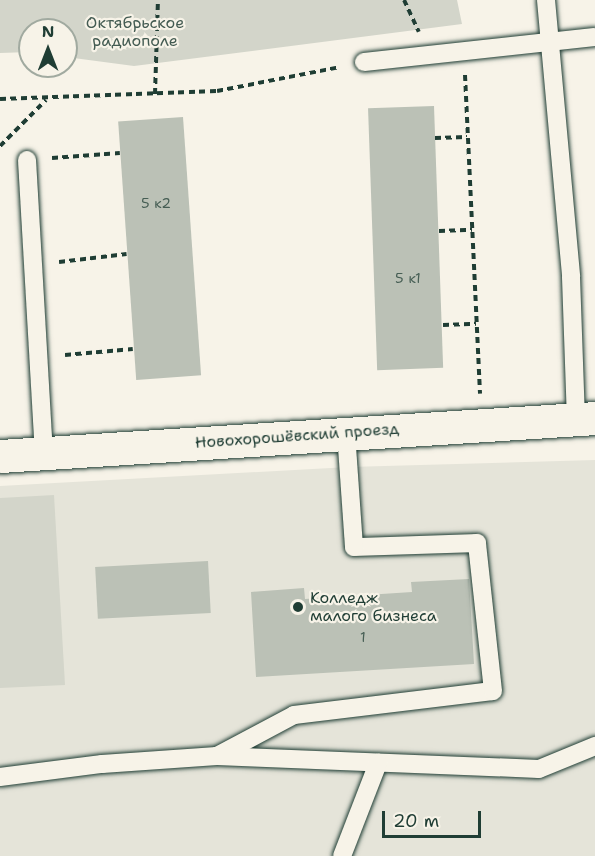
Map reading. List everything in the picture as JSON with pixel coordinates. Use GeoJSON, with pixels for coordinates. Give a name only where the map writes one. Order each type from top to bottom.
{"type":"FeatureCollection","features":[{"type":"Feature","properties":{"kind":"street","name":"Новохорошёвский проезд"},"geometry":{"type":"LineString","coordinates":[[0,456],[346,432],[586,419]]}},
{"type":"Feature","properties":{"kind":"lane"},"geometry":{"type":"LineString","coordinates":[[546,0],[586,419]]}},
{"type":"Feature","properties":{"kind":"lane"},"geometry":{"type":"LineString","coordinates":[[364,62],[595,38]]}},
{"type":"Feature","properties":{"kind":"lane"},"geometry":{"type":"LineString","coordinates":[[27,160],[44,454]]}},
{"type":"Feature","properties":{"kind":"lane"},"geometry":{"type":"LineString","coordinates":[[217,756],[294,715],[493,691],[477,543],[354,547],[346,432]]}},
{"type":"Feature","properties":{"kind":"lane"},"geometry":{"type":"LineString","coordinates":[[0,777],[102,764],[217,756],[539,769],[595,746]]}},
{"type":"Feature","properties":{"kind":"lane"},"geometry":{"type":"LineString","coordinates":[[342,856],[378,762]]}},
{"type":"Feature","properties":{"kind":"path"},"geometry":{"type":"LineString","coordinates":[[155,94],[158,0]]}},
{"type":"Feature","properties":{"kind":"path"},"geometry":{"type":"LineString","coordinates":[[404,0],[430,54]]}},
{"type":"Feature","properties":{"kind":"path"},"geometry":{"type":"LineString","coordinates":[[465,51],[481,425]]}},
{"type":"Feature","properties":{"kind":"path"},"geometry":{"type":"LineString","coordinates":[[0,99],[217,91],[364,62]]}},
{"type":"Feature","properties":{"kind":"path"},"geometry":{"type":"LineString","coordinates":[[0,146],[47,99]]}},
{"type":"Feature","properties":{"kind":"path"},"geometry":{"type":"LineString","coordinates":[[435,138],[467,137]]}},
{"type":"Feature","properties":{"kind":"path"},"geometry":{"type":"LineString","coordinates":[[27,160],[120,153]]}},
{"type":"Feature","properties":{"kind":"path"},"geometry":{"type":"LineString","coordinates":[[439,231],[471,230]]}},
{"type":"Feature","properties":{"kind":"path"},"geometry":{"type":"LineString","coordinates":[[33,264],[127,254]]}},
{"type":"Feature","properties":{"kind":"path"},"geometry":{"type":"LineString","coordinates":[[443,325],[476,324]]}},
{"type":"Feature","properties":{"kind":"path"},"geometry":{"type":"LineString","coordinates":[[38,358],[133,349]]}},
{"type":"Feature","properties":{"kind":"shaded area","name":"Колледж малого бизнеса"},"geometry":{"type":"Polygon","coordinates":[[[595,460],[595,856],[0,856],[0,486],[349,467],[595,460]]]}},
{"type":"Feature","properties":{"kind":"green space","name":"Октябрьское радиополе"},"geometry":{"type":"Polygon","coordinates":[[[0,0],[457,0],[462,24],[134,66],[78,59],[78,18],[18,18],[18,52],[0,53],[0,0]]]}},
{"type":"Feature","properties":{"kind":"green space"},"geometry":{"type":"Polygon","coordinates":[[[54,495],[65,685],[0,688],[0,498],[54,495]]]}},
{"type":"Feature","properties":{"kind":"building"},"geometry":{"type":"Polygon","coordinates":[[[434,106],[443,368],[377,370],[368,108],[434,106]]]}},
{"type":"Feature","properties":{"kind":"building"},"geometry":{"type":"Polygon","coordinates":[[[183,117],[201,375],[136,380],[118,122],[183,117]]]}},
{"type":"Feature","properties":{"kind":"building"},"geometry":{"type":"Polygon","coordinates":[[[208,561],[211,613],[98,619],[95,567],[208,561]]]}},
{"type":"Feature","properties":{"kind":"building"},"geometry":{"type":"Polygon","coordinates":[[[469,579],[474,664],[256,677],[251,592],[304,588],[305,599],[412,592],[411,582],[469,579]]]}},
{"type":"Feature","properties":{"kind":"place","name":"Колледж малого бизнеса"},"geometry":{"type":"Point","coordinates":[298,607]}}]}
